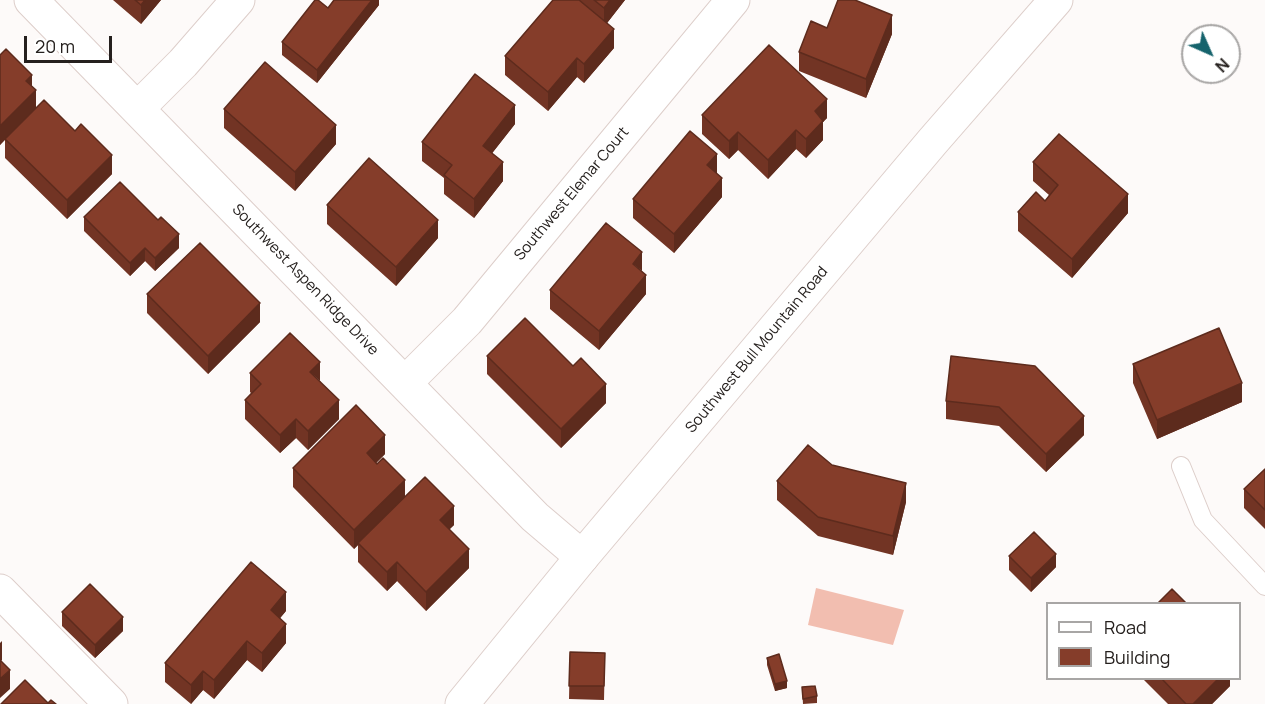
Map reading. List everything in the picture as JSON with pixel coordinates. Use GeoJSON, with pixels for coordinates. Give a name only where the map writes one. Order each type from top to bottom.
{"type":"FeatureCollection","features":[{"type":"Feature","properties":{"kind":"street","name":"Southwest Aspen Ridge Drive"},"geometry":{"type":"LineString","coordinates":[[31,0],[535,517],[582,557]]}},
{"type":"Feature","properties":{"kind":"street"},"geometry":{"type":"LineString","coordinates":[[138,108],[183,63],[238,0]]}},
{"type":"Feature","properties":{"kind":"street","name":"Southwest Elemar Court"},"geometry":{"type":"LineString","coordinates":[[405,383],[467,321],[733,0]]}},
{"type":"Feature","properties":{"kind":"street","name":"Southwest Bull Mountain Road"},"geometry":{"type":"LineString","coordinates":[[462,704],[582,557],[933,141],[1056,0]]}},
{"type":"Feature","properties":{"kind":"street"},"geometry":{"type":"LineString","coordinates":[[0,591],[111,704]]}},
{"type":"Feature","properties":{"kind":"lane"},"geometry":{"type":"LineString","coordinates":[[1181,466],[1203,520],[1265,586]]}},
{"type":"Feature","properties":{"kind":"shaded area"},"geometry":{"type":"Polygon","coordinates":[[[816,588],[904,610],[893,645],[808,625],[816,588]]]}},
{"type":"Feature","properties":{"kind":"building"},"geometry":{"type":"Polygon","coordinates":[[[135,0],[145,0],[141,5],[135,0]]]}},
{"type":"Feature","properties":{"kind":"building"},"geometry":{"type":"Polygon","coordinates":[[[315,0],[328,8],[334,0],[372,0],[317,70],[282,42],[315,0]]]}},
{"type":"Feature","properties":{"kind":"building"},"geometry":{"type":"Polygon","coordinates":[[[553,0],[579,0],[614,29],[584,64],[577,58],[548,92],[505,56],[553,0]]]}},
{"type":"Feature","properties":{"kind":"building"},"geometry":{"type":"Polygon","coordinates":[[[594,0],[610,0],[604,8],[594,0]]]}},
{"type":"Feature","properties":{"kind":"building"},"geometry":{"type":"Polygon","coordinates":[[[838,0],[855,0],[892,15],[866,79],[799,52],[811,21],[827,28],[838,0]]]}},
{"type":"Feature","properties":{"kind":"building"},"geometry":{"type":"Polygon","coordinates":[[[769,45],[827,99],[815,111],[823,121],[806,139],[796,130],[768,160],[738,132],[729,141],[702,115],[769,45]]]}},
{"type":"Feature","properties":{"kind":"building"},"geometry":{"type":"Polygon","coordinates":[[[6,49],[32,75],[26,81],[36,90],[0,126],[0,55],[6,49]]]}},
{"type":"Feature","properties":{"kind":"building"},"geometry":{"type":"Polygon","coordinates":[[[265,62],[336,125],[295,172],[224,109],[265,62]]]}},
{"type":"Feature","properties":{"kind":"building"},"geometry":{"type":"Polygon","coordinates":[[[475,74],[515,105],[483,146],[503,162],[474,199],[444,175],[452,165],[422,142],[475,74]]]}},
{"type":"Feature","properties":{"kind":"building"},"geometry":{"type":"Polygon","coordinates":[[[44,100],[75,131],[81,124],[112,155],[67,200],[5,139],[44,100]]]}},
{"type":"Feature","properties":{"kind":"building"},"geometry":{"type":"Polygon","coordinates":[[[690,131],[717,154],[707,165],[722,178],[674,234],[633,199],[690,131]]]}},
{"type":"Feature","properties":{"kind":"building"},"geometry":{"type":"Polygon","coordinates":[[[1059,134],[1128,194],[1072,259],[1018,212],[1036,192],[1045,201],[1058,185],[1033,162],[1059,134]]]}},
{"type":"Feature","properties":{"kind":"building"},"geometry":{"type":"Polygon","coordinates":[[[369,158],[438,220],[396,267],[327,205],[369,158]]]}},
{"type":"Feature","properties":{"kind":"building"},"geometry":{"type":"Polygon","coordinates":[[[120,182],[158,220],[161,217],[179,234],[155,258],[145,248],[130,263],[84,217],[120,182]]]}},
{"type":"Feature","properties":{"kind":"building"},"geometry":{"type":"Polygon","coordinates":[[[606,223],[642,252],[633,264],[646,275],[599,331],[550,290],[606,223]]]}},
{"type":"Feature","properties":{"kind":"building"},"geometry":{"type":"Polygon","coordinates":[[[200,243],[260,303],[208,356],[147,294],[200,243]]]}},
{"type":"Feature","properties":{"kind":"building"},"geometry":{"type":"Polygon","coordinates":[[[525,318],[573,366],[581,358],[606,384],[561,429],[487,356],[525,318]]]}},
{"type":"Feature","properties":{"kind":"building"},"geometry":{"type":"Polygon","coordinates":[[[1219,328],[1242,383],[1157,420],[1133,364],[1219,328]]]}},
{"type":"Feature","properties":{"kind":"building"},"geometry":{"type":"Polygon","coordinates":[[[290,333],[320,362],[310,372],[339,400],[308,431],[296,419],[280,435],[245,400],[261,384],[250,373],[290,333]]]}},
{"type":"Feature","properties":{"kind":"building"},"geometry":{"type":"Polygon","coordinates":[[[951,356],[1035,366],[1084,416],[1046,454],[999,407],[946,401],[951,356]]]}},
{"type":"Feature","properties":{"kind":"building"},"geometry":{"type":"Polygon","coordinates":[[[356,405],[385,435],[367,453],[377,464],[383,458],[405,480],[354,530],[293,468],[356,405]]]}},
{"type":"Feature","properties":{"kind":"building"},"geometry":{"type":"Polygon","coordinates":[[[808,445],[832,465],[906,483],[893,536],[818,517],[777,481],[808,445]]]}},
{"type":"Feature","properties":{"kind":"building"},"geometry":{"type":"Polygon","coordinates":[[[1265,469],[1265,510],[1244,489],[1265,469]]]}},
{"type":"Feature","properties":{"kind":"building"},"geometry":{"type":"Polygon","coordinates":[[[425,477],[454,506],[440,520],[469,549],[426,592],[397,562],[387,572],[358,543],[425,477]]]}},
{"type":"Feature","properties":{"kind":"building"},"geometry":{"type":"Polygon","coordinates":[[[1034,532],[1056,554],[1031,578],[1009,556],[1034,532]]]}},
{"type":"Feature","properties":{"kind":"building"},"geometry":{"type":"Polygon","coordinates":[[[251,562],[286,592],[271,610],[286,624],[262,653],[247,641],[214,680],[203,671],[191,685],[165,663],[251,562]]]}},
{"type":"Feature","properties":{"kind":"building"},"geometry":{"type":"Polygon","coordinates":[[[90,584],[123,617],[95,645],[62,612],[90,584]]]}},
{"type":"Feature","properties":{"kind":"building"},"geometry":{"type":"Polygon","coordinates":[[[1172,589],[1185,602],[1159,602],[1172,589]]]}},
{"type":"Feature","properties":{"kind":"building"},"geometry":{"type":"Polygon","coordinates":[[[570,652],[605,653],[604,686],[569,686],[570,652]]]}},
{"type":"Feature","properties":{"kind":"building"},"geometry":{"type":"Polygon","coordinates":[[[779,654],[787,681],[775,684],[767,658],[779,654]]]}},
{"type":"Feature","properties":{"kind":"building"},"geometry":{"type":"Polygon","coordinates":[[[0,660],[10,670],[0,679],[0,660]]]}},
{"type":"Feature","properties":{"kind":"building"},"geometry":{"type":"Polygon","coordinates":[[[25,680],[48,703],[51,700],[56,704],[1,704],[25,680]]]}},
{"type":"Feature","properties":{"kind":"building"},"geometry":{"type":"Polygon","coordinates":[[[1163,680],[1217,680],[1193,704],[1186,704],[1163,680]]]}},
{"type":"Feature","properties":{"kind":"building"},"geometry":{"type":"Polygon","coordinates":[[[815,686],[817,696],[803,699],[802,687],[815,686]]]}}]}
